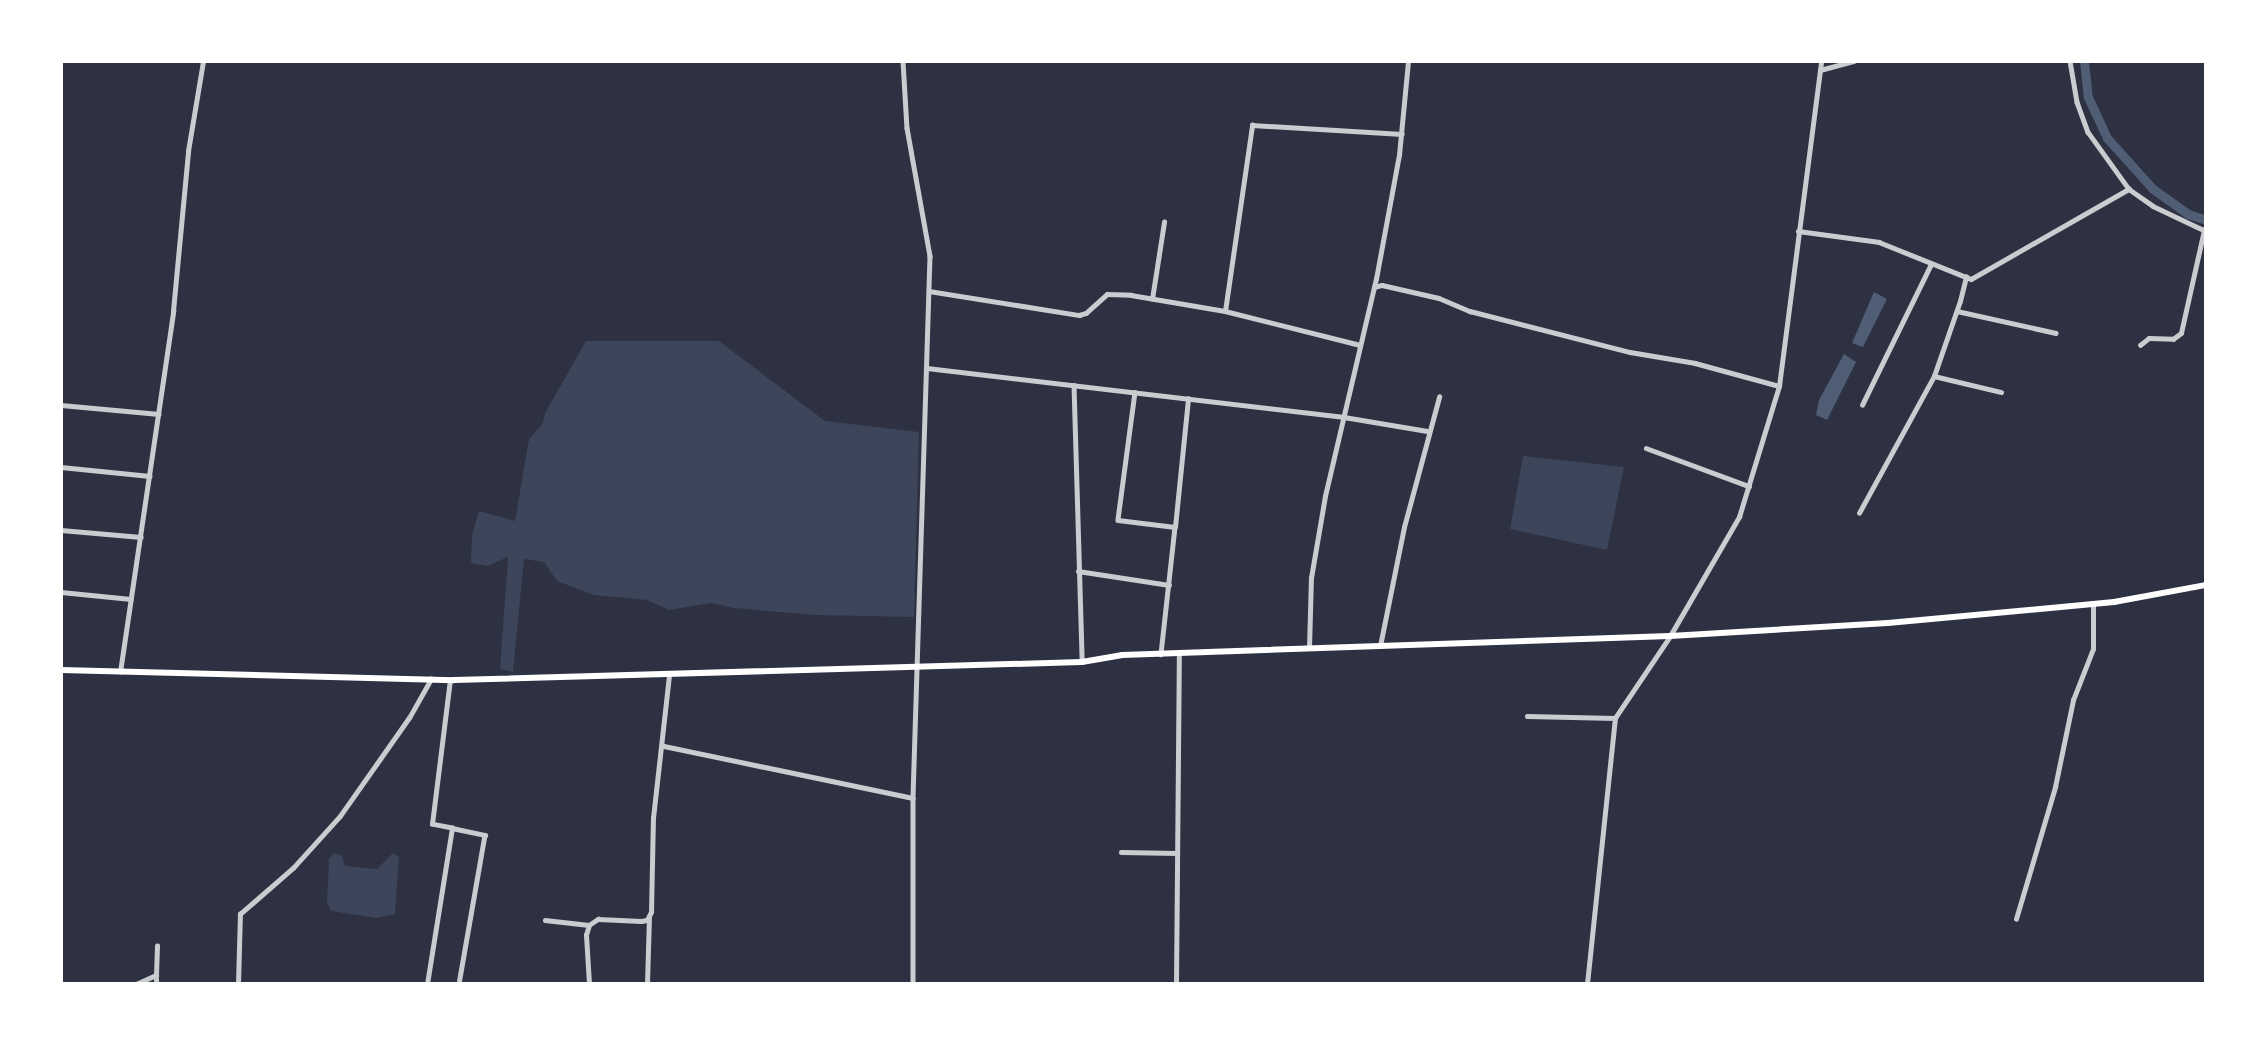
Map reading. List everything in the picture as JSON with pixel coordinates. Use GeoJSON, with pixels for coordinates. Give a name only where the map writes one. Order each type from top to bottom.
{"type":"FeatureCollection","features":[{"type":"Feature","properties":{"kind":"main road"},"geometry":{"type":"LineString","coordinates":[[61,670],[450,680],[669,676],[1082,662],[1122,655],[1670,636],[1888,623],[2093,604],[2206,585]]}},
{"type":"Feature","properties":{"kind":"street"},"geometry":{"type":"LineString","coordinates":[[120,673],[173,311],[188,152],[202,61]]}},
{"type":"Feature","properties":{"kind":"street"},"geometry":{"type":"LineString","coordinates":[[903,61],[907,128],[930,256],[913,798],[913,984]]}},
{"type":"Feature","properties":{"kind":"street"},"geometry":{"type":"LineString","coordinates":[[1309,648],[1311,578],[1374,287],[1402,134],[1408,61]]}},
{"type":"Feature","properties":{"kind":"street"},"geometry":{"type":"LineString","coordinates":[[1587,984],[1615,718],[1670,636],[1739,517],[1779,386],[1821,61]]}},
{"type":"Feature","properties":{"kind":"street"},"geometry":{"type":"LineString","coordinates":[[1820,70],[1854,61]]}},
{"type":"Feature","properties":{"kind":"street"},"geometry":{"type":"LineString","coordinates":[[2070,61],[2077,102],[2088,132],[2129,189],[2153,206],[2205,231],[2181,333],[2173,339],[2149,338],[2140,345]]}},
{"type":"Feature","properties":{"kind":"street"},"geometry":{"type":"LineString","coordinates":[[1224,311],[1252,125],[1402,134]]}},
{"type":"Feature","properties":{"kind":"street"},"geometry":{"type":"LineString","coordinates":[[1798,230],[1879,242],[1971,279],[2129,189]]}},
{"type":"Feature","properties":{"kind":"street"},"geometry":{"type":"LineString","coordinates":[[1152,299],[1164,222]]}},
{"type":"Feature","properties":{"kind":"street"},"geometry":{"type":"LineString","coordinates":[[1862,405],[1931,264]]}},
{"type":"Feature","properties":{"kind":"street"},"geometry":{"type":"LineString","coordinates":[[1859,513],[1934,376],[1966,277]]}},
{"type":"Feature","properties":{"kind":"street"},"geometry":{"type":"LineString","coordinates":[[1374,287],[1382,285],[1439,298],[1481,314],[1630,352],[1695,363],[1779,386]]}},
{"type":"Feature","properties":{"kind":"street"},"geometry":{"type":"LineString","coordinates":[[929,291],[1079,315],[1086,313],[1107,294],[1152,299],[1224,311],[1360,345]]}},
{"type":"Feature","properties":{"kind":"street"},"geometry":{"type":"LineString","coordinates":[[1957,311],[2056,332]]}},
{"type":"Feature","properties":{"kind":"street"},"geometry":{"type":"LineString","coordinates":[[927,368],[1344,417],[1427,431]]}},
{"type":"Feature","properties":{"kind":"street"},"geometry":{"type":"LineString","coordinates":[[1934,376],[2001,392]]}},
{"type":"Feature","properties":{"kind":"street"},"geometry":{"type":"LineString","coordinates":[[1074,385],[1082,662]]}},
{"type":"Feature","properties":{"kind":"street"},"geometry":{"type":"LineString","coordinates":[[1135,392],[1118,520],[1175,527]]}},
{"type":"Feature","properties":{"kind":"street"},"geometry":{"type":"LineString","coordinates":[[1380,646],[1427,431],[1439,397]]}},
{"type":"Feature","properties":{"kind":"street"},"geometry":{"type":"LineString","coordinates":[[1161,654],[1188,398]]}},
{"type":"Feature","properties":{"kind":"street"},"geometry":{"type":"LineString","coordinates":[[61,405],[159,414]]}},
{"type":"Feature","properties":{"kind":"street"},"geometry":{"type":"LineString","coordinates":[[1646,447],[1749,485]]}},
{"type":"Feature","properties":{"kind":"street"},"geometry":{"type":"LineString","coordinates":[[61,467],[150,476]]}},
{"type":"Feature","properties":{"kind":"street"},"geometry":{"type":"LineString","coordinates":[[61,530],[141,537]]}},
{"type":"Feature","properties":{"kind":"street"},"geometry":{"type":"LineString","coordinates":[[1078,572],[1169,585]]}},
{"type":"Feature","properties":{"kind":"street"},"geometry":{"type":"LineString","coordinates":[[61,592],[131,599]]}},
{"type":"Feature","properties":{"kind":"street"},"geometry":{"type":"LineString","coordinates":[[2016,919],[2055,787],[2073,700],[2093,649],[2093,604]]}},
{"type":"Feature","properties":{"kind":"street"},"geometry":{"type":"LineString","coordinates":[[1176,984],[1179,653]]}},
{"type":"Feature","properties":{"kind":"street"},"geometry":{"type":"LineString","coordinates":[[646,984],[653,818],[669,676]]}},
{"type":"Feature","properties":{"kind":"street"},"geometry":{"type":"LineString","coordinates":[[238,984],[240,914],[293,868],[347,808],[409,718],[431,679]]}},
{"type":"Feature","properties":{"kind":"street"},"geometry":{"type":"LineString","coordinates":[[450,680],[432,824],[485,835],[459,984]]}},
{"type":"Feature","properties":{"kind":"street"},"geometry":{"type":"LineString","coordinates":[[1527,716],[1615,718]]}},
{"type":"Feature","properties":{"kind":"street"},"geometry":{"type":"LineString","coordinates":[[663,746],[913,798]]}},
{"type":"Feature","properties":{"kind":"street"},"geometry":{"type":"LineString","coordinates":[[427,984],[452,828]]}},
{"type":"Feature","properties":{"kind":"street"},"geometry":{"type":"LineString","coordinates":[[1121,852],[1177,853]]}},
{"type":"Feature","properties":{"kind":"street"},"geometry":{"type":"LineString","coordinates":[[589,984],[586,934],[589,925],[598,919],[641,921],[649,916]]}},
{"type":"Feature","properties":{"kind":"street"},"geometry":{"type":"LineString","coordinates":[[545,920],[589,925]]}},
{"type":"Feature","properties":{"kind":"street"},"geometry":{"type":"LineString","coordinates":[[157,946],[157,984]]}},
{"type":"Feature","properties":{"kind":"street"},"geometry":{"type":"LineString","coordinates":[[136,984],[156,975]]}},
{"type":"Feature","properties":{"kind":"shaded area"},"geometry":{"type":"Polygon","coordinates":[[[1874,292],[1887,299],[1863,347],[1852,343],[1874,292]]]}},
{"type":"Feature","properties":{"kind":"shaded area"},"geometry":{"type":"Polygon","coordinates":[[[586,341],[719,341],[825,421],[919,432],[914,617],[815,615],[734,608],[712,603],[669,610],[647,600],[594,595],[557,581],[544,562],[524,559],[513,672],[500,669],[508,557],[487,566],[471,563],[472,535],[479,511],[515,521],[529,439],[543,423],[545,413],[586,341]]]}},
{"type":"Feature","properties":{"kind":"shaded area"},"geometry":{"type":"Polygon","coordinates":[[[1844,354],[1856,362],[1827,420],[1816,415],[1819,400],[1844,354]]]}},
{"type":"Feature","properties":{"kind":"shaded area"},"geometry":{"type":"Polygon","coordinates":[[[1523,456],[1624,467],[1607,550],[1510,529],[1523,456]]]}},
{"type":"Feature","properties":{"kind":"shaded area"},"geometry":{"type":"Polygon","coordinates":[[[334,853],[342,856],[345,866],[377,869],[393,853],[399,857],[395,914],[376,918],[331,911],[327,903],[329,859],[334,853]]]}},
{"type":"Feature","properties":{"kind":"waterway"},"geometry":{"type":"LineString","coordinates":[[2084,61],[2088,97],[2107,138],[2153,189],[2188,214],[2206,220]]}}]}
